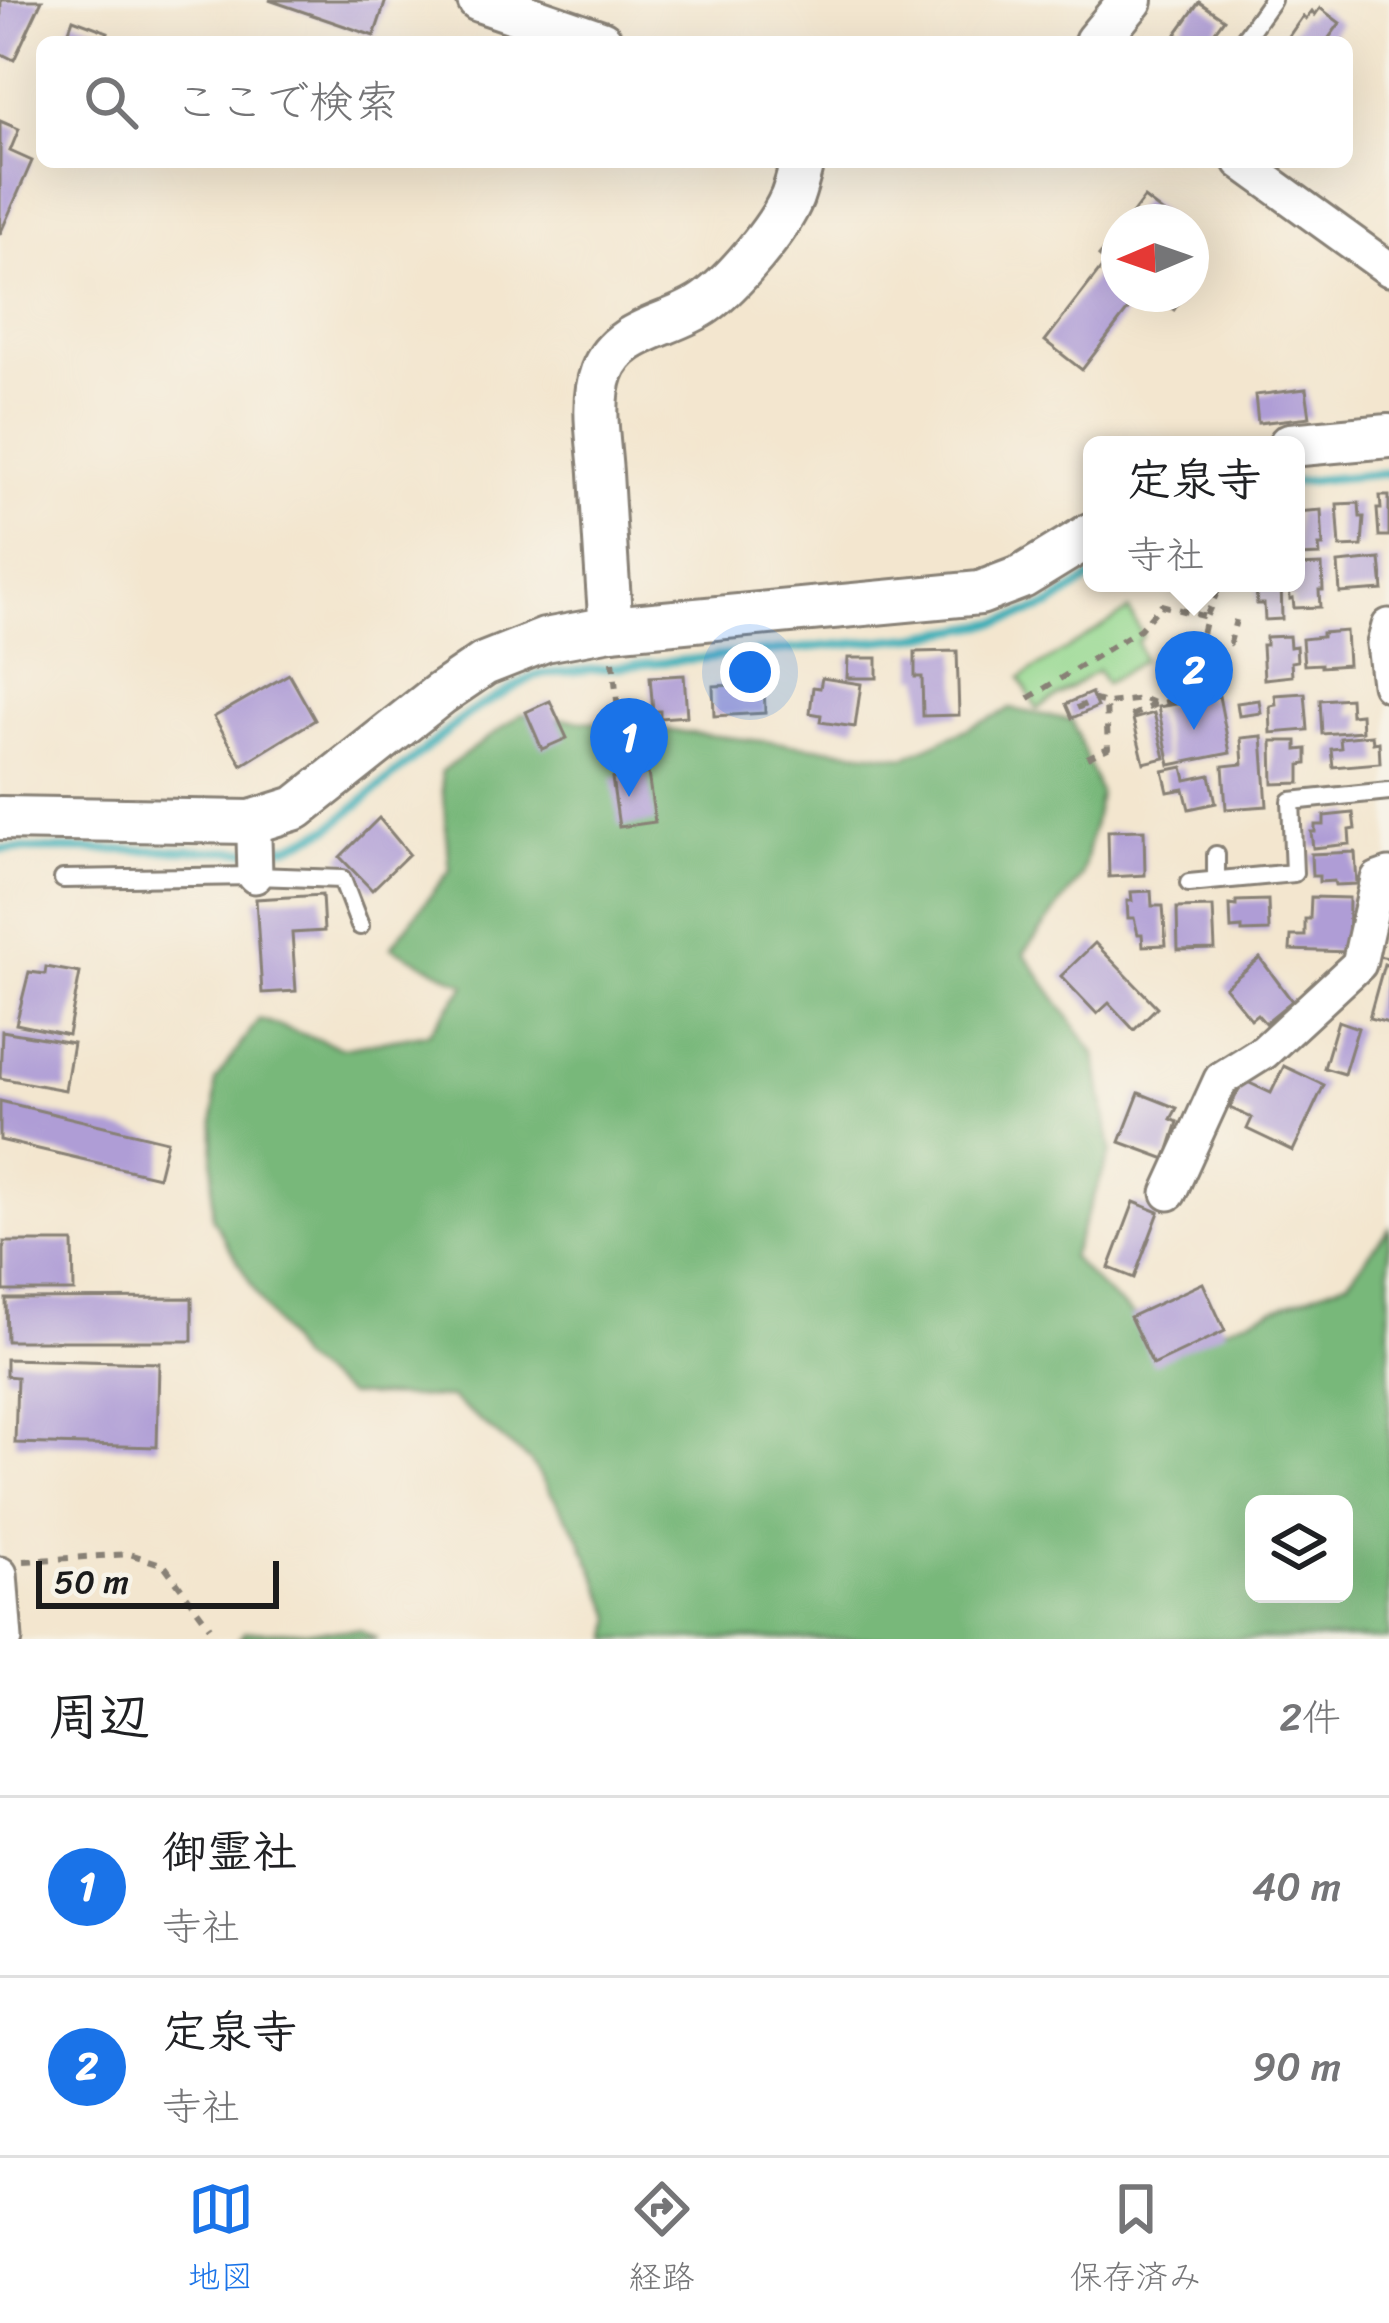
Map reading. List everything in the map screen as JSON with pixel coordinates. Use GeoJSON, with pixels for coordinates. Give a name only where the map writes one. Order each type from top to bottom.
{"type":"FeatureCollection","features":[{"type":"Feature","properties":{"kind":"street"},"geometry":{"type":"LineString","coordinates":[[479,0],[584,36]]}},
{"type":"Feature","properties":{"kind":"street"},"geometry":{"type":"LineString","coordinates":[[1101,36],[1131,0]]}},
{"type":"Feature","properties":{"kind":"street"},"geometry":{"type":"LineString","coordinates":[[612,641],[597,412],[601,375],[612,352],[626,340],[707,302],[744,265],[779,223],[800,168]]}},
{"type":"Feature","properties":{"kind":"street"},"geometry":{"type":"LineString","coordinates":[[1249,168],[1389,269]]}},
{"type":"Feature","properties":{"kind":"street"},"geometry":{"type":"LineString","coordinates":[[1305,444],[1389,436]]}},
{"type":"Feature","properties":{"kind":"street"},"geometry":{"type":"LineString","coordinates":[[0,818],[253,832],[296,808],[484,664],[545,640],[612,641],[980,593],[1022,577],[1083,540]]}},
{"type":"Feature","properties":{"kind":"street"},"geometry":{"type":"LineString","coordinates":[[1389,626],[1384,644],[1389,684]]}},
{"type":"Feature","properties":{"kind":"street"},"geometry":{"type":"LineString","coordinates":[[253,832],[255,875]]}},
{"type":"Feature","properties":{"kind":"street"},"geometry":{"type":"LineString","coordinates":[[1169,1193],[1221,1079],[1264,1052],[1359,964],[1378,879],[1389,875]]}},
{"type":"Feature","properties":{"kind":"street"},"geometry":{"type":"LineString","coordinates":[[4,1639],[11,1567]]}},
{"type":"Feature","properties":{"kind":"lane"},"geometry":{"type":"LineString","coordinates":[[1247,36],[1272,0]]}},
{"type":"Feature","properties":{"kind":"lane"},"geometry":{"type":"LineString","coordinates":[[1189,883],[1294,873],[1291,801],[1389,791]]}},
{"type":"Feature","properties":{"kind":"lane"},"geometry":{"type":"LineString","coordinates":[[1216,855],[1216,880]]}},
{"type":"Feature","properties":{"kind":"lane"},"geometry":{"type":"LineString","coordinates":[[64,879],[255,875],[343,879],[360,926]]}},
{"type":"Feature","properties":{"kind":"path"},"geometry":{"type":"LineString","coordinates":[[1131,716],[1156,704],[1186,700],[1206,617],[1217,592]]}},
{"type":"Feature","properties":{"kind":"path"},"geometry":{"type":"LineString","coordinates":[[1029,698],[1140,629],[1161,605],[1206,617]]}},
{"type":"Feature","properties":{"kind":"path"},"geometry":{"type":"LineString","coordinates":[[1196,658],[1230,643],[1236,620]]}},
{"type":"Feature","properties":{"kind":"path"},"geometry":{"type":"LineString","coordinates":[[612,641],[623,759]]}},
{"type":"Feature","properties":{"kind":"path"},"geometry":{"type":"LineString","coordinates":[[1077,708],[1095,700],[1144,699],[1156,704]]}},
{"type":"Feature","properties":{"kind":"path"},"geometry":{"type":"LineString","coordinates":[[1087,758],[1108,748],[1106,703]]}},
{"type":"Feature","properties":{"kind":"path"},"geometry":{"type":"LineString","coordinates":[[11,1567],[130,1554],[164,1565],[210,1627]]}},
{"type":"Feature","properties":{"kind":"green space"},"geometry":{"type":"Polygon","coordinates":[[[1129,610],[1143,636],[1137,642],[1143,660],[1105,684],[1098,670],[1037,709],[1020,678],[1129,610]]]}},
{"type":"Feature","properties":{"kind":"green space"},"geometry":{"type":"Polygon","coordinates":[[[1010,709],[1072,720],[1100,794],[1082,876],[1024,953],[1095,1054],[1111,1151],[1071,1257],[1146,1326],[1201,1337],[1349,1280],[1389,1228],[1389,1639],[610,1639],[613,1617],[580,1538],[530,1461],[451,1398],[347,1395],[299,1360],[212,1217],[215,1081],[259,1019],[343,1048],[429,1033],[466,985],[391,947],[450,870],[441,772],[521,714],[905,757],[1010,709]]]}},
{"type":"Feature","properties":{"kind":"green space"},"geometry":{"type":"Polygon","coordinates":[[[360,1630],[377,1639],[239,1639],[245,1632],[360,1630]]]}},
{"type":"Feature","properties":{"kind":"building"},"geometry":{"type":"Polygon","coordinates":[[[1,0],[42,0],[14,60],[0,53],[1,0]]]}},
{"type":"Feature","properties":{"kind":"building"},"geometry":{"type":"Polygon","coordinates":[[[269,0],[386,0],[374,36],[269,0]]]}},
{"type":"Feature","properties":{"kind":"building"},"geometry":{"type":"Polygon","coordinates":[[[1199,2],[1224,19],[1211,36],[1176,34],[1199,2]]]}},
{"type":"Feature","properties":{"kind":"building"},"geometry":{"type":"Polygon","coordinates":[[[1320,8],[1340,23],[1330,36],[1289,36],[1303,16],[1306,19],[1312,11],[1315,15],[1320,8]]]}},
{"type":"Feature","properties":{"kind":"building"},"geometry":{"type":"Polygon","coordinates":[[[73,19],[108,32],[106,36],[67,36],[73,19]]]}},
{"type":"Feature","properties":{"kind":"building"},"geometry":{"type":"Polygon","coordinates":[[[0,121],[19,129],[10,151],[32,161],[0,234],[0,121]]]}},
{"type":"Feature","properties":{"kind":"building"},"geometry":{"type":"Polygon","coordinates":[[[1101,268],[1101,312],[1126,312],[1082,370],[1045,341],[1101,268]]]}},
{"type":"Feature","properties":{"kind":"building"},"geometry":{"type":"Polygon","coordinates":[[[1306,389],[1310,417],[1258,423],[1255,395],[1306,389]]]}},
{"type":"Feature","properties":{"kind":"building"},"geometry":{"type":"Polygon","coordinates":[[[1380,496],[1389,496],[1389,536],[1379,536],[1380,496]]]}},
{"type":"Feature","properties":{"kind":"building"},"geometry":{"type":"Polygon","coordinates":[[[1359,503],[1360,517],[1364,517],[1362,546],[1340,547],[1337,504],[1359,503]]]}},
{"type":"Feature","properties":{"kind":"building"},"geometry":{"type":"Polygon","coordinates":[[[1321,510],[1320,555],[1305,556],[1305,511],[1321,510]]]}},
{"type":"Feature","properties":{"kind":"building"},"geometry":{"type":"Polygon","coordinates":[[[1380,559],[1383,590],[1340,593],[1338,563],[1380,559]]]}},
{"type":"Feature","properties":{"kind":"building"},"geometry":{"type":"Polygon","coordinates":[[[1322,565],[1320,607],[1294,608],[1290,599],[1290,592],[1305,592],[1305,566],[1322,565]]]}},
{"type":"Feature","properties":{"kind":"building"},"geometry":{"type":"Polygon","coordinates":[[[1256,592],[1281,592],[1282,619],[1265,620],[1264,604],[1257,604],[1256,592]]]}},
{"type":"Feature","properties":{"kind":"building"},"geometry":{"type":"Polygon","coordinates":[[[1346,631],[1348,665],[1304,665],[1302,639],[1346,631]]]}},
{"type":"Feature","properties":{"kind":"building"},"geometry":{"type":"Polygon","coordinates":[[[1289,636],[1290,647],[1296,646],[1292,676],[1264,679],[1262,645],[1266,637],[1289,636]]]}},
{"type":"Feature","properties":{"kind":"building"},"geometry":{"type":"Polygon","coordinates":[[[957,651],[959,715],[923,716],[922,677],[915,677],[915,652],[957,651]]]}},
{"type":"Feature","properties":{"kind":"building"},"geometry":{"type":"Polygon","coordinates":[[[848,658],[877,658],[877,678],[847,678],[848,658]]]}},
{"type":"Feature","properties":{"kind":"building"},"geometry":{"type":"Polygon","coordinates":[[[289,674],[315,720],[242,765],[214,717],[289,674]]]}},
{"type":"Feature","properties":{"kind":"building"},"geometry":{"type":"Polygon","coordinates":[[[684,675],[687,716],[660,718],[660,711],[653,711],[650,677],[684,675]]]}},
{"type":"Feature","properties":{"kind":"building"},"geometry":{"type":"Polygon","coordinates":[[[822,678],[861,684],[855,727],[820,722],[821,715],[810,713],[813,687],[820,688],[822,678]]]}},
{"type":"Feature","properties":{"kind":"building"},"geometry":{"type":"Polygon","coordinates":[[[764,684],[765,713],[714,716],[713,686],[764,684]]]}},
{"type":"Feature","properties":{"kind":"building"},"geometry":{"type":"Polygon","coordinates":[[[1202,690],[1204,699],[1219,696],[1230,753],[1170,765],[1158,707],[1176,704],[1175,695],[1202,690]]]}},
{"type":"Feature","properties":{"kind":"building"},"geometry":{"type":"Polygon","coordinates":[[[1091,693],[1097,707],[1072,718],[1066,704],[1091,693]]]}},
{"type":"Feature","properties":{"kind":"building"},"geometry":{"type":"Polygon","coordinates":[[[1305,693],[1308,730],[1271,733],[1270,706],[1276,705],[1275,695],[1305,693]]]}},
{"type":"Feature","properties":{"kind":"building"},"geometry":{"type":"Polygon","coordinates":[[[1350,698],[1351,715],[1361,714],[1362,731],[1322,734],[1320,700],[1350,698]]]}},
{"type":"Feature","properties":{"kind":"building"},"geometry":{"type":"Polygon","coordinates":[[[1259,700],[1261,713],[1239,716],[1237,703],[1259,700]]]}},
{"type":"Feature","properties":{"kind":"building"},"geometry":{"type":"Polygon","coordinates":[[[550,701],[567,738],[542,749],[526,712],[550,701]]]}},
{"type":"Feature","properties":{"kind":"building"},"geometry":{"type":"Polygon","coordinates":[[[1154,713],[1165,758],[1144,763],[1133,719],[1154,713]]]}},
{"type":"Feature","properties":{"kind":"building"},"geometry":{"type":"Polygon","coordinates":[[[1372,735],[1373,743],[1379,742],[1380,763],[1333,767],[1331,749],[1341,748],[1340,738],[1372,735]]]}},
{"type":"Feature","properties":{"kind":"building"},"geometry":{"type":"Polygon","coordinates":[[[1262,736],[1267,806],[1226,809],[1223,766],[1243,764],[1241,738],[1262,736]]]}},
{"type":"Feature","properties":{"kind":"building"},"geometry":{"type":"Polygon","coordinates":[[[1272,741],[1297,741],[1297,750],[1307,749],[1307,764],[1300,765],[1300,783],[1273,784],[1272,741]]]}},
{"type":"Feature","properties":{"kind":"building"},"geometry":{"type":"Polygon","coordinates":[[[1183,767],[1186,780],[1210,775],[1216,803],[1189,809],[1184,789],[1168,792],[1163,771],[1183,767]]]}},
{"type":"Feature","properties":{"kind":"building"},"geometry":{"type":"Polygon","coordinates":[[[648,773],[655,822],[619,827],[612,778],[648,773]]]}},
{"type":"Feature","properties":{"kind":"building"},"geometry":{"type":"Polygon","coordinates":[[[1353,813],[1350,844],[1313,848],[1311,832],[1315,825],[1324,825],[1324,816],[1353,813]]]}},
{"type":"Feature","properties":{"kind":"building"},"geometry":{"type":"Polygon","coordinates":[[[379,818],[409,854],[372,890],[340,857],[379,818]]]}},
{"type":"Feature","properties":{"kind":"building"},"geometry":{"type":"Polygon","coordinates":[[[1144,830],[1145,875],[1109,877],[1108,831],[1144,830]]]}},
{"type":"Feature","properties":{"kind":"building"},"geometry":{"type":"Polygon","coordinates":[[[1355,852],[1357,884],[1335,885],[1312,876],[1311,854],[1355,852]]]}},
{"type":"Feature","properties":{"kind":"building"},"geometry":{"type":"Polygon","coordinates":[[[1151,891],[1152,906],[1163,906],[1166,945],[1143,946],[1134,918],[1128,918],[1131,892],[1151,891]]]}},
{"type":"Feature","properties":{"kind":"building"},"geometry":{"type":"Polygon","coordinates":[[[322,895],[324,931],[292,933],[296,991],[262,993],[256,899],[322,895]]]}},
{"type":"Feature","properties":{"kind":"building"},"geometry":{"type":"Polygon","coordinates":[[[1311,897],[1349,898],[1348,952],[1290,950],[1291,936],[1305,936],[1311,897]]]}},
{"type":"Feature","properties":{"kind":"building"},"geometry":{"type":"Polygon","coordinates":[[[1268,900],[1269,931],[1231,929],[1230,905],[1268,900]]]}},
{"type":"Feature","properties":{"kind":"building"},"geometry":{"type":"Polygon","coordinates":[[[1213,907],[1215,949],[1178,950],[1177,908],[1213,907]]]}},
{"type":"Feature","properties":{"kind":"building"},"geometry":{"type":"Polygon","coordinates":[[[1389,912],[1389,958],[1377,956],[1389,912]]]}},
{"type":"Feature","properties":{"kind":"building"},"geometry":{"type":"Polygon","coordinates":[[[1095,943],[1157,1007],[1134,1030],[1109,1003],[1097,1014],[1061,976],[1095,943]]]}},
{"type":"Feature","properties":{"kind":"building"},"geometry":{"type":"Polygon","coordinates":[[[1260,958],[1292,1001],[1265,1023],[1257,1014],[1251,1019],[1225,987],[1260,958]]]}},
{"type":"Feature","properties":{"kind":"building"},"geometry":{"type":"Polygon","coordinates":[[[1384,964],[1389,966],[1389,1023],[1369,1018],[1384,964]]]}},
{"type":"Feature","properties":{"kind":"building"},"geometry":{"type":"Polygon","coordinates":[[[46,967],[80,973],[68,1035],[16,1024],[29,972],[45,974],[46,967]]]}},
{"type":"Feature","properties":{"kind":"building"},"geometry":{"type":"Polygon","coordinates":[[[1338,1021],[1358,1028],[1344,1074],[1324,1068],[1338,1021]]]}},
{"type":"Feature","properties":{"kind":"building"},"geometry":{"type":"Polygon","coordinates":[[[2,1031],[73,1043],[65,1090],[0,1078],[2,1031]]]}},
{"type":"Feature","properties":{"kind":"building"},"geometry":{"type":"Polygon","coordinates":[[[1284,1066],[1324,1085],[1293,1151],[1247,1129],[1252,1118],[1230,1108],[1243,1080],[1271,1093],[1284,1066]]]}},
{"type":"Feature","properties":{"kind":"building"},"geometry":{"type":"Polygon","coordinates":[[[1139,1093],[1177,1108],[1171,1119],[1178,1122],[1166,1159],[1120,1142],[1139,1093]]]}},
{"type":"Feature","properties":{"kind":"building"},"geometry":{"type":"Polygon","coordinates":[[[0,1101],[167,1141],[158,1177],[0,1140],[0,1101]]]}},
{"type":"Feature","properties":{"kind":"building"},"geometry":{"type":"Polygon","coordinates":[[[1134,1202],[1159,1212],[1134,1278],[1109,1268],[1134,1202]]]}},
{"type":"Feature","properties":{"kind":"building"},"geometry":{"type":"Polygon","coordinates":[[[4,1242],[73,1242],[74,1291],[4,1291],[4,1242]]]}},
{"type":"Feature","properties":{"kind":"building"},"geometry":{"type":"Polygon","coordinates":[[[1203,1283],[1225,1331],[1153,1365],[1130,1317],[1203,1283]]]}},
{"type":"Feature","properties":{"kind":"building"},"geometry":{"type":"Polygon","coordinates":[[[192,1298],[192,1341],[7,1341],[6,1299],[192,1298]]]}},
{"type":"Feature","properties":{"kind":"building"},"geometry":{"type":"Polygon","coordinates":[[[6,1359],[159,1363],[157,1447],[15,1443],[17,1377],[6,1376],[6,1359]]]}},
{"type":"Feature","properties":{"kind":"waterway"},"geometry":{"type":"LineString","coordinates":[[1305,481],[1389,473]]}},
{"type":"Feature","properties":{"kind":"waterway"},"geometry":{"type":"LineString","coordinates":[[263,849],[290,846],[330,828],[469,713],[536,675],[915,637],[1000,622],[1050,606],[1083,583]]}},
{"type":"Feature","properties":{"kind":"waterway"},"geometry":{"type":"LineString","coordinates":[[0,849],[247,851]]}},
{"type":"Feature","properties":{"kind":"place","name":"定泉寺"},"geometry":{"type":"Point","coordinates":[1194,730]}},
{"type":"Feature","properties":{"kind":"place","name":"御霊社"},"geometry":{"type":"Point","coordinates":[629,797]}}]}
